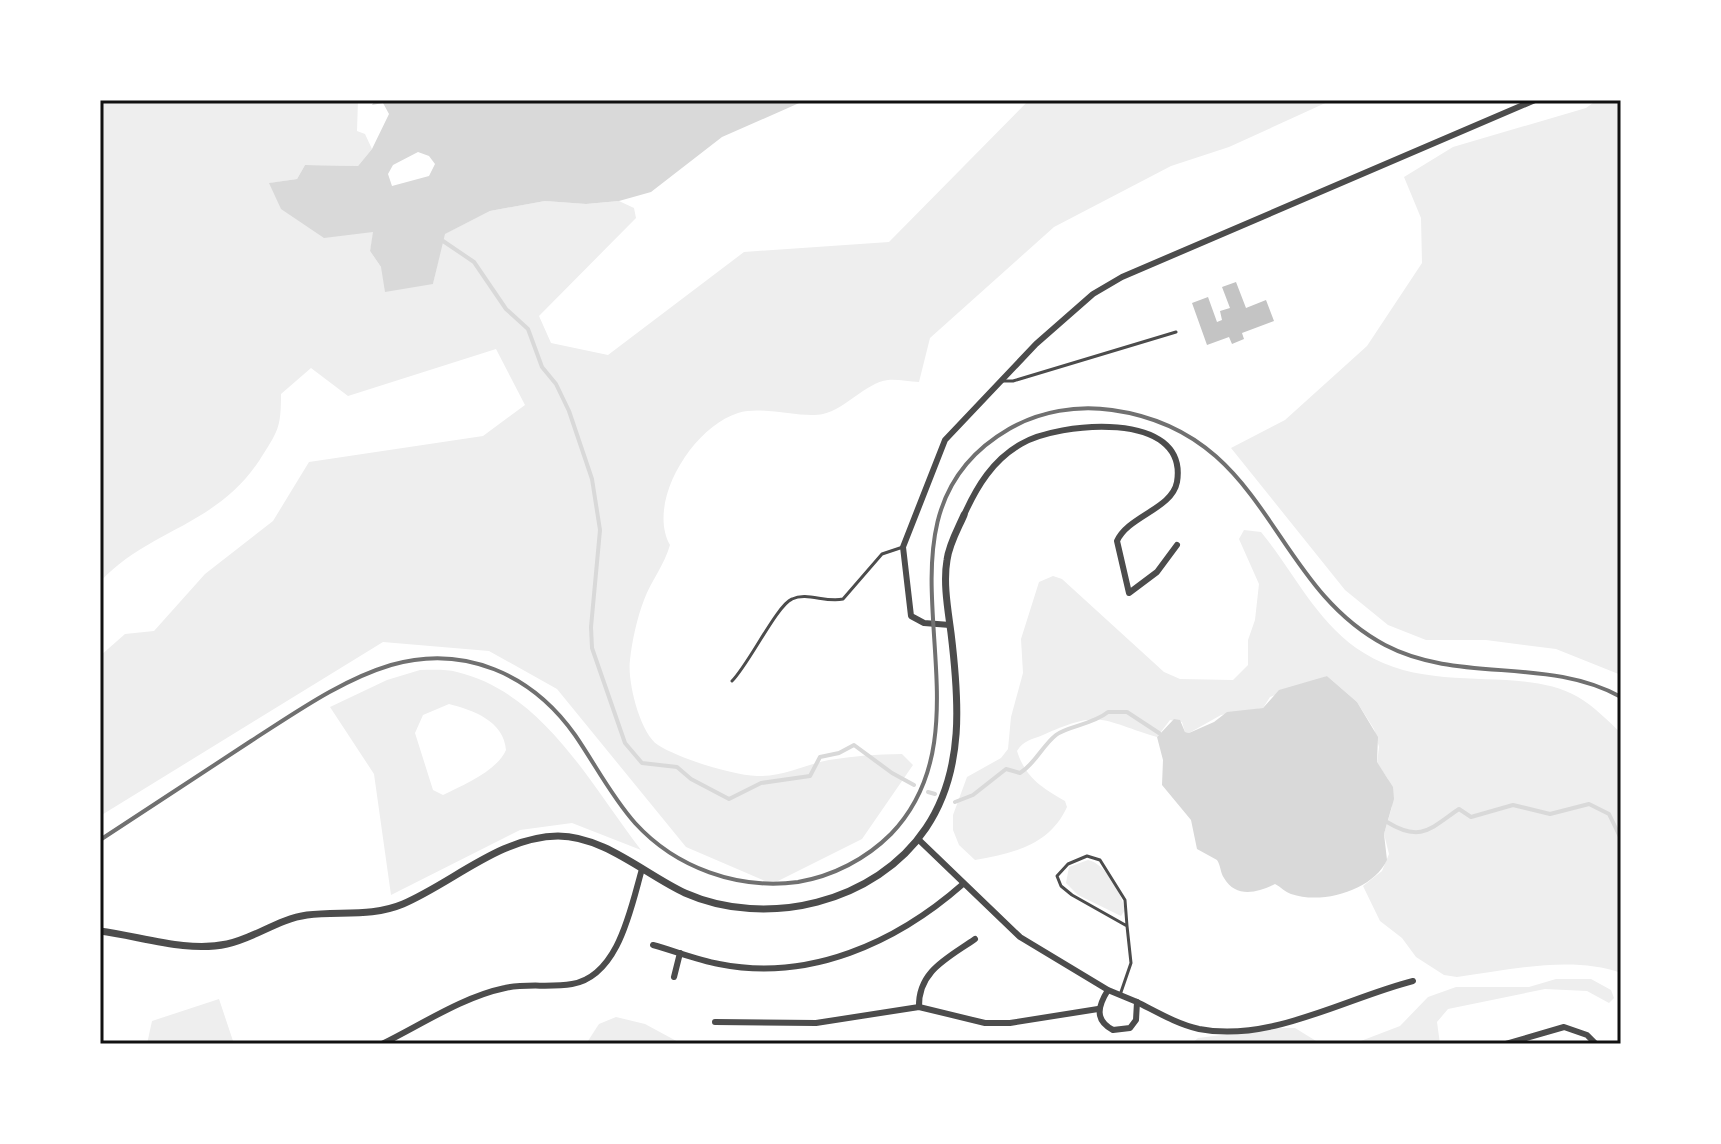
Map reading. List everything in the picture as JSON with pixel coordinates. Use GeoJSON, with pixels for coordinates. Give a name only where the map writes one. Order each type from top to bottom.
{"type":"FeatureCollection","features":[{"type":"Feature","properties":{"kind":"street"},"geometry":{"type":"LineString","coordinates":[[950,625],[924,623],[911,616],[903,547],[945,440],[998,381],[1072,312],[1108,284],[1535,100]]}},
{"type":"Feature","properties":{"kind":"street"},"geometry":{"type":"LineString","coordinates":[[1546,100],[1574,100]]}},
{"type":"Feature","properties":{"kind":"street"},"geometry":{"type":"LineString","coordinates":[[100,931],[186,945],[231,943],[298,917],[361,914],[390,909],[511,846],[546,837],[589,842],[709,902],[750,909],[780,909],[813,903],[855,888],[886,869],[918,839],[941,800],[955,752],[957,694],[947,559],[964,515],[985,477],[1020,444],[1066,428],[1122,427],[1158,441],[1172,455],[1177,472],[1172,494],[1125,530],[1117,541],[1129,593],[1157,572],[1177,545]]}},
{"type":"Feature","properties":{"kind":"street"},"geometry":{"type":"LineString","coordinates":[[918,839],[1020,937],[1108,990],[1185,1025],[1234,1030],[1294,1019],[1413,981]]}},
{"type":"Feature","properties":{"kind":"street"},"geometry":{"type":"LineString","coordinates":[[382,1044],[482,995],[507,987],[553,986],[586,980],[602,967],[618,940],[642,869]]}},
{"type":"Feature","properties":{"kind":"street"},"geometry":{"type":"LineString","coordinates":[[653,945],[752,969],[812,965],[841,957],[896,933],[963,884]]}},
{"type":"Feature","properties":{"kind":"street"},"geometry":{"type":"LineString","coordinates":[[919,1007],[919,992],[927,975],[975,939]]}},
{"type":"Feature","properties":{"kind":"street"},"geometry":{"type":"LineString","coordinates":[[674,977],[680,953]]}},
{"type":"Feature","properties":{"kind":"street"},"geometry":{"type":"LineString","coordinates":[[1098,1009],[1108,990]]}},
{"type":"Feature","properties":{"kind":"street"},"geometry":{"type":"LineString","coordinates":[[1098,1009],[1105,1026],[1122,1031],[1136,1020],[1137,1002]]}},
{"type":"Feature","properties":{"kind":"street"},"geometry":{"type":"LineString","coordinates":[[715,1022],[816,1023],[919,1007],[985,1023],[1098,1009]]}},
{"type":"Feature","properties":{"kind":"street"},"geometry":{"type":"LineString","coordinates":[[1506,1044],[1564,1027],[1587,1035],[1596,1044]]}},
{"type":"Feature","properties":{"kind":"lane"},"geometry":{"type":"LineString","coordinates":[[998,381],[1013,381],[1176,332]]}},
{"type":"Feature","properties":{"kind":"lane"},"geometry":{"type":"LineString","coordinates":[[732,681],[748,663],[787,602],[795,597],[832,601],[846,597],[882,554],[903,547]]}},
{"type":"Feature","properties":{"kind":"lane"},"geometry":{"type":"LineString","coordinates":[[1120,995],[1131,963],[1125,900],[1100,860],[1087,856],[1062,869],[1057,876],[1065,890],[1127,926]]}},
{"type":"Feature","properties":{"kind":"shaded area"},"geometry":{"type":"Polygon","coordinates":[[[100,100],[358,100],[357,131],[365,134],[372,149],[358,166],[305,165],[297,179],[270,183],[374,231],[370,251],[381,267],[433,284],[444,234],[490,211],[545,201],[586,204],[619,201],[634,208],[636,218],[539,316],[551,343],[608,355],[744,252],[889,242],[1029,100],[1332,100],[1229,147],[1171,166],[1054,227],[930,338],[919,382],[880,382],[823,414],[759,410],[738,413],[705,433],[690,450],[669,488],[664,508],[664,528],[670,545],[644,600],[631,653],[633,693],[640,718],[652,739],[692,761],[746,775],[776,775],[829,760],[874,755],[902,754],[913,765],[862,839],[772,884],[686,847],[557,689],[489,651],[383,642],[100,816],[100,656],[125,634],[154,631],[205,574],[273,521],[309,462],[483,436],[525,405],[496,349],[348,396],[311,368],[281,394],[279,423],[274,436],[241,483],[202,515],[138,550],[100,582],[100,100]]]}},
{"type":"Feature","properties":{"kind":"shaded area"},"geometry":{"type":"Polygon","coordinates":[[[375,100],[806,100],[722,137],[651,192],[619,201],[586,204],[545,201],[490,211],[445,234],[433,284],[385,292],[381,267],[370,251],[373,232],[324,238],[281,209],[269,183],[297,179],[305,165],[358,166],[372,149],[389,114],[383,103],[372,105],[375,100]],[[418,152],[393,165],[388,174],[392,186],[429,176],[435,164],[429,156],[418,152]]]}},
{"type":"Feature","properties":{"kind":"shaded area"},"geometry":{"type":"Polygon","coordinates":[[[1597,100],[1621,100],[1621,675],[1556,649],[1486,640],[1426,640],[1388,625],[1345,590],[1231,448],[1285,420],[1367,346],[1422,263],[1421,218],[1404,177],[1453,147],[1586,108],[1597,100]]]}},
{"type":"Feature","properties":{"kind":"shaded area"},"geometry":{"type":"Polygon","coordinates":[[[1244,530],[1261,532],[1320,613],[1347,641],[1364,653],[1390,666],[1418,673],[1530,682],[1555,687],[1584,701],[1621,733],[1621,973],[1582,965],[1561,965],[1457,977],[1444,975],[1416,957],[1402,938],[1380,921],[1363,886],[1382,871],[1389,854],[1384,834],[1392,807],[1388,779],[1377,763],[1379,747],[1374,729],[1357,702],[1327,676],[1270,697],[1263,708],[1221,715],[1189,733],[1185,732],[1182,722],[1170,720],[1157,737],[1111,722],[1090,720],[1028,741],[1017,751],[1021,761],[1036,782],[1065,801],[1067,807],[1060,820],[1040,839],[1003,855],[975,860],[959,845],[953,830],[953,815],[967,777],[1001,758],[1008,749],[1011,717],[1023,673],[1021,639],[1039,582],[1053,576],[1062,579],[1164,672],[1180,679],[1233,680],[1248,665],[1248,640],[1255,620],[1259,584],[1239,539],[1244,530]]]}},
{"type":"Feature","properties":{"kind":"shaded area"},"geometry":{"type":"Polygon","coordinates":[[[420,670],[453,671],[488,683],[515,699],[562,744],[641,850],[572,823],[520,830],[391,895],[374,774],[330,707],[387,680],[420,670]],[[449,704],[423,715],[415,733],[433,790],[443,795],[487,771],[502,758],[506,750],[500,731],[493,724],[449,704]]]}},
{"type":"Feature","properties":{"kind":"shaded area"},"geometry":{"type":"Polygon","coordinates":[[[1327,676],[1357,702],[1378,737],[1377,762],[1393,787],[1394,799],[1384,834],[1387,860],[1371,880],[1332,896],[1304,897],[1289,893],[1275,884],[1248,892],[1235,889],[1224,878],[1217,860],[1197,849],[1191,820],[1162,785],[1163,760],[1157,737],[1174,719],[1180,720],[1185,732],[1189,733],[1214,722],[1227,712],[1263,708],[1279,690],[1327,676]]]}},
{"type":"Feature","properties":{"kind":"shaded area"},"geometry":{"type":"Polygon","coordinates":[[[1088,860],[1107,873],[1116,888],[1125,910],[1121,916],[1078,895],[1066,883],[1069,867],[1088,860]]]}},
{"type":"Feature","properties":{"kind":"shaded area"},"geometry":{"type":"Polygon","coordinates":[[[1556,979],[1591,979],[1611,990],[1614,998],[1609,1003],[1587,991],[1545,989],[1448,1009],[1437,1022],[1440,1044],[1353,1044],[1400,1026],[1428,997],[1456,987],[1529,987],[1556,979]]]}},
{"type":"Feature","properties":{"kind":"shaded area"},"geometry":{"type":"Polygon","coordinates":[[[219,999],[234,1044],[147,1044],[152,1021],[219,999]]]}},
{"type":"Feature","properties":{"kind":"shaded area"},"geometry":{"type":"Polygon","coordinates":[[[616,1017],[645,1024],[682,1044],[586,1044],[599,1024],[616,1017]]]}},
{"type":"Feature","properties":{"kind":"shaded area"},"geometry":{"type":"Polygon","coordinates":[[[1295,1028],[1321,1044],[1191,1044],[1198,1038],[1295,1028]]]}},
{"type":"Feature","properties":{"kind":"building"},"geometry":{"type":"Polygon","coordinates":[[[1236,282],[1246,308],[1266,300],[1274,321],[1242,333],[1244,339],[1232,344],[1229,337],[1207,345],[1192,303],[1208,297],[1217,322],[1222,320],[1220,311],[1230,308],[1222,287],[1236,282]]]}},
{"type":"Feature","properties":{"kind":"waterway"},"geometry":{"type":"LineString","coordinates":[[443,241],[474,262],[506,309],[528,329],[542,367],[556,384],[569,411],[592,479],[600,530],[591,627],[592,648],[625,743],[642,763],[677,767],[691,779],[729,799],[761,783],[810,776],[820,757],[839,753],[854,745],[914,785]]}},
{"type":"Feature","properties":{"kind":"waterway"},"geometry":{"type":"LineString","coordinates":[[955,802],[973,795],[1006,769],[1020,773],[1056,735],[1108,712],[1127,712],[1159,733]]}},
{"type":"Feature","properties":{"kind":"waterway"},"geometry":{"type":"LineString","coordinates":[[928,792],[935,794]]}},
{"type":"Feature","properties":{"kind":"waterway"},"geometry":{"type":"LineString","coordinates":[[1387,822],[1409,832],[1417,832],[1433,827],[1459,809],[1471,817],[1513,805],[1550,814],[1589,804],[1609,814],[1621,839]]}},
{"type":"Feature","properties":{"kind":"railway"},"geometry":{"type":"LineString","coordinates":[[100,840],[336,688],[391,665],[418,659],[444,658],[494,669],[538,695],[575,735],[626,813],[651,839],[689,864],[731,879],[775,884],[798,882],[836,871],[860,859],[891,834],[922,786],[935,734],[937,678],[932,566],[940,514],[963,468],[1009,429],[1033,418],[1072,409],[1112,410],[1164,424],[1205,447],[1237,478],[1315,585],[1346,618],[1385,645],[1413,657],[1443,664],[1563,677],[1621,697]]}}]}
